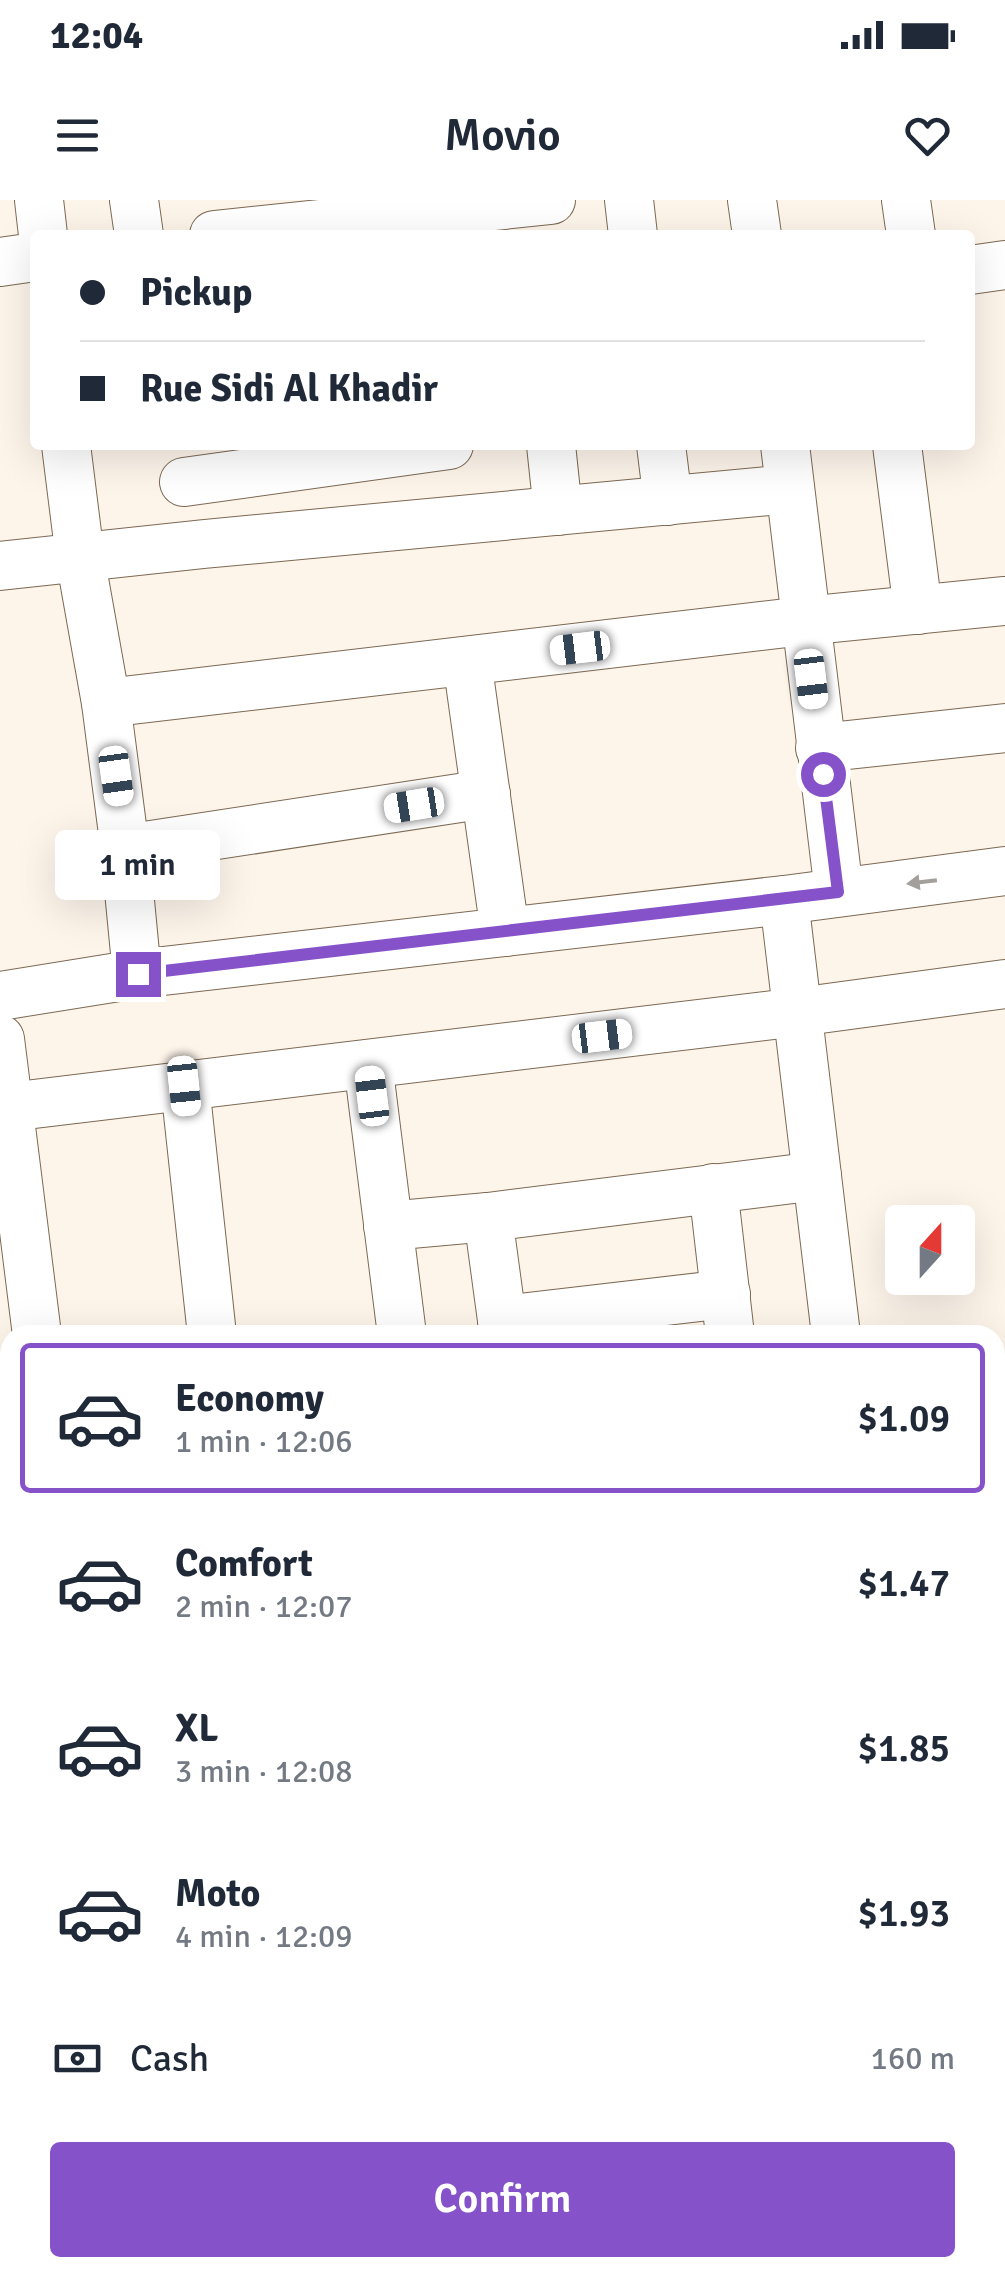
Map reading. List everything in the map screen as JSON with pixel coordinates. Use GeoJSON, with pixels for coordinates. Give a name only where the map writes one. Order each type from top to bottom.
{"type":"FeatureCollection","features":[{"type":"Feature","properties":{"kind":"street"},"geometry":{"type":"LineString","coordinates":[[39,200],[42,230]]}},
{"type":"Feature","properties":{"kind":"street"},"geometry":{"type":"LineString","coordinates":[[134,200],[137,230]]}},
{"type":"Feature","properties":{"kind":"street"},"geometry":{"type":"LineString","coordinates":[[629,200],[632,230]]}},
{"type":"Feature","properties":{"kind":"street"},"geometry":{"type":"LineString","coordinates":[[752,200],[757,230]]}},
{"type":"Feature","properties":{"kind":"street"},"geometry":{"type":"LineString","coordinates":[[906,200],[910,230]]}},
{"type":"Feature","properties":{"kind":"street"},"geometry":{"type":"LineString","coordinates":[[286,230],[531,213]]}},
{"type":"Feature","properties":{"kind":"street"},"geometry":{"type":"LineString","coordinates":[[0,262],[30,258]]}},
{"type":"Feature","properties":{"kind":"street"},"geometry":{"type":"LineString","coordinates":[[975,269],[1004,265],[1005,274]]}},
{"type":"Feature","properties":{"kind":"street"},"geometry":{"type":"LineString","coordinates":[[67,450],[126,850],[138,974]]}},
{"type":"Feature","properties":{"kind":"street"},"geometry":{"type":"LineString","coordinates":[[204,544],[179,463],[373,450]]}},
{"type":"Feature","properties":{"kind":"street"},"geometry":{"type":"LineString","coordinates":[[551,450],[558,511]]}},
{"type":"Feature","properties":{"kind":"street"},"geometry":{"type":"LineString","coordinates":[[662,450],[668,501]]}},
{"type":"Feature","properties":{"kind":"street"},"geometry":{"type":"LineString","coordinates":[[898,450],[918,610]]}},
{"type":"Feature","properties":{"kind":"street"},"geometry":{"type":"LineString","coordinates":[[0,566],[668,501],[787,467],[838,892]]}},
{"type":"Feature","properties":{"kind":"street"},"geometry":{"type":"LineString","coordinates":[[106,704],[804,621],[1005,602]]}},
{"type":"Feature","properties":{"kind":"street"},"geometry":{"type":"LineString","coordinates":[[467,661],[505,932]]}},
{"type":"Feature","properties":{"kind":"street"},"geometry":{"type":"LineString","coordinates":[[820,748],[1005,728]]}},
{"type":"Feature","properties":{"kind":"street"},"geometry":{"type":"LineString","coordinates":[[126,850],[486,794]]}},
{"type":"Feature","properties":{"kind":"street"},"geometry":{"type":"LineString","coordinates":[[0,996],[138,974],[1005,871]]}},
{"type":"Feature","properties":{"kind":"street"},"geometry":{"type":"LineString","coordinates":[[784,900],[835,1325]]}},
{"type":"Feature","properties":{"kind":"street"},"geometry":{"type":"LineString","coordinates":[[9,1107],[1005,984]]}},
{"type":"Feature","properties":{"kind":"street"},"geometry":{"type":"LineString","coordinates":[[0,1039],[37,1325]]}},
{"type":"Feature","properties":{"kind":"street"},"geometry":{"type":"LineString","coordinates":[[368,1064],[401,1325]]}},
{"type":"Feature","properties":{"kind":"street"},"geometry":{"type":"LineString","coordinates":[[184,1086],[211,1325]]}},
{"type":"Feature","properties":{"kind":"street"},"geometry":{"type":"LineString","coordinates":[[388,1226],[817,1176]]}},
{"type":"Feature","properties":{"kind":"street"},"geometry":{"type":"LineString","coordinates":[[555,1325],[728,1315],[713,1188]]}},
{"type":"Feature","properties":{"kind":"street"},"geometry":{"type":"LineString","coordinates":[[488,1217],[503,1325]]}},
{"type":"Feature","properties":{"kind":"route"},"geometry":{"type":"LineString","coordinates":[[138,974],[838,892],[823,774]]}}]}
